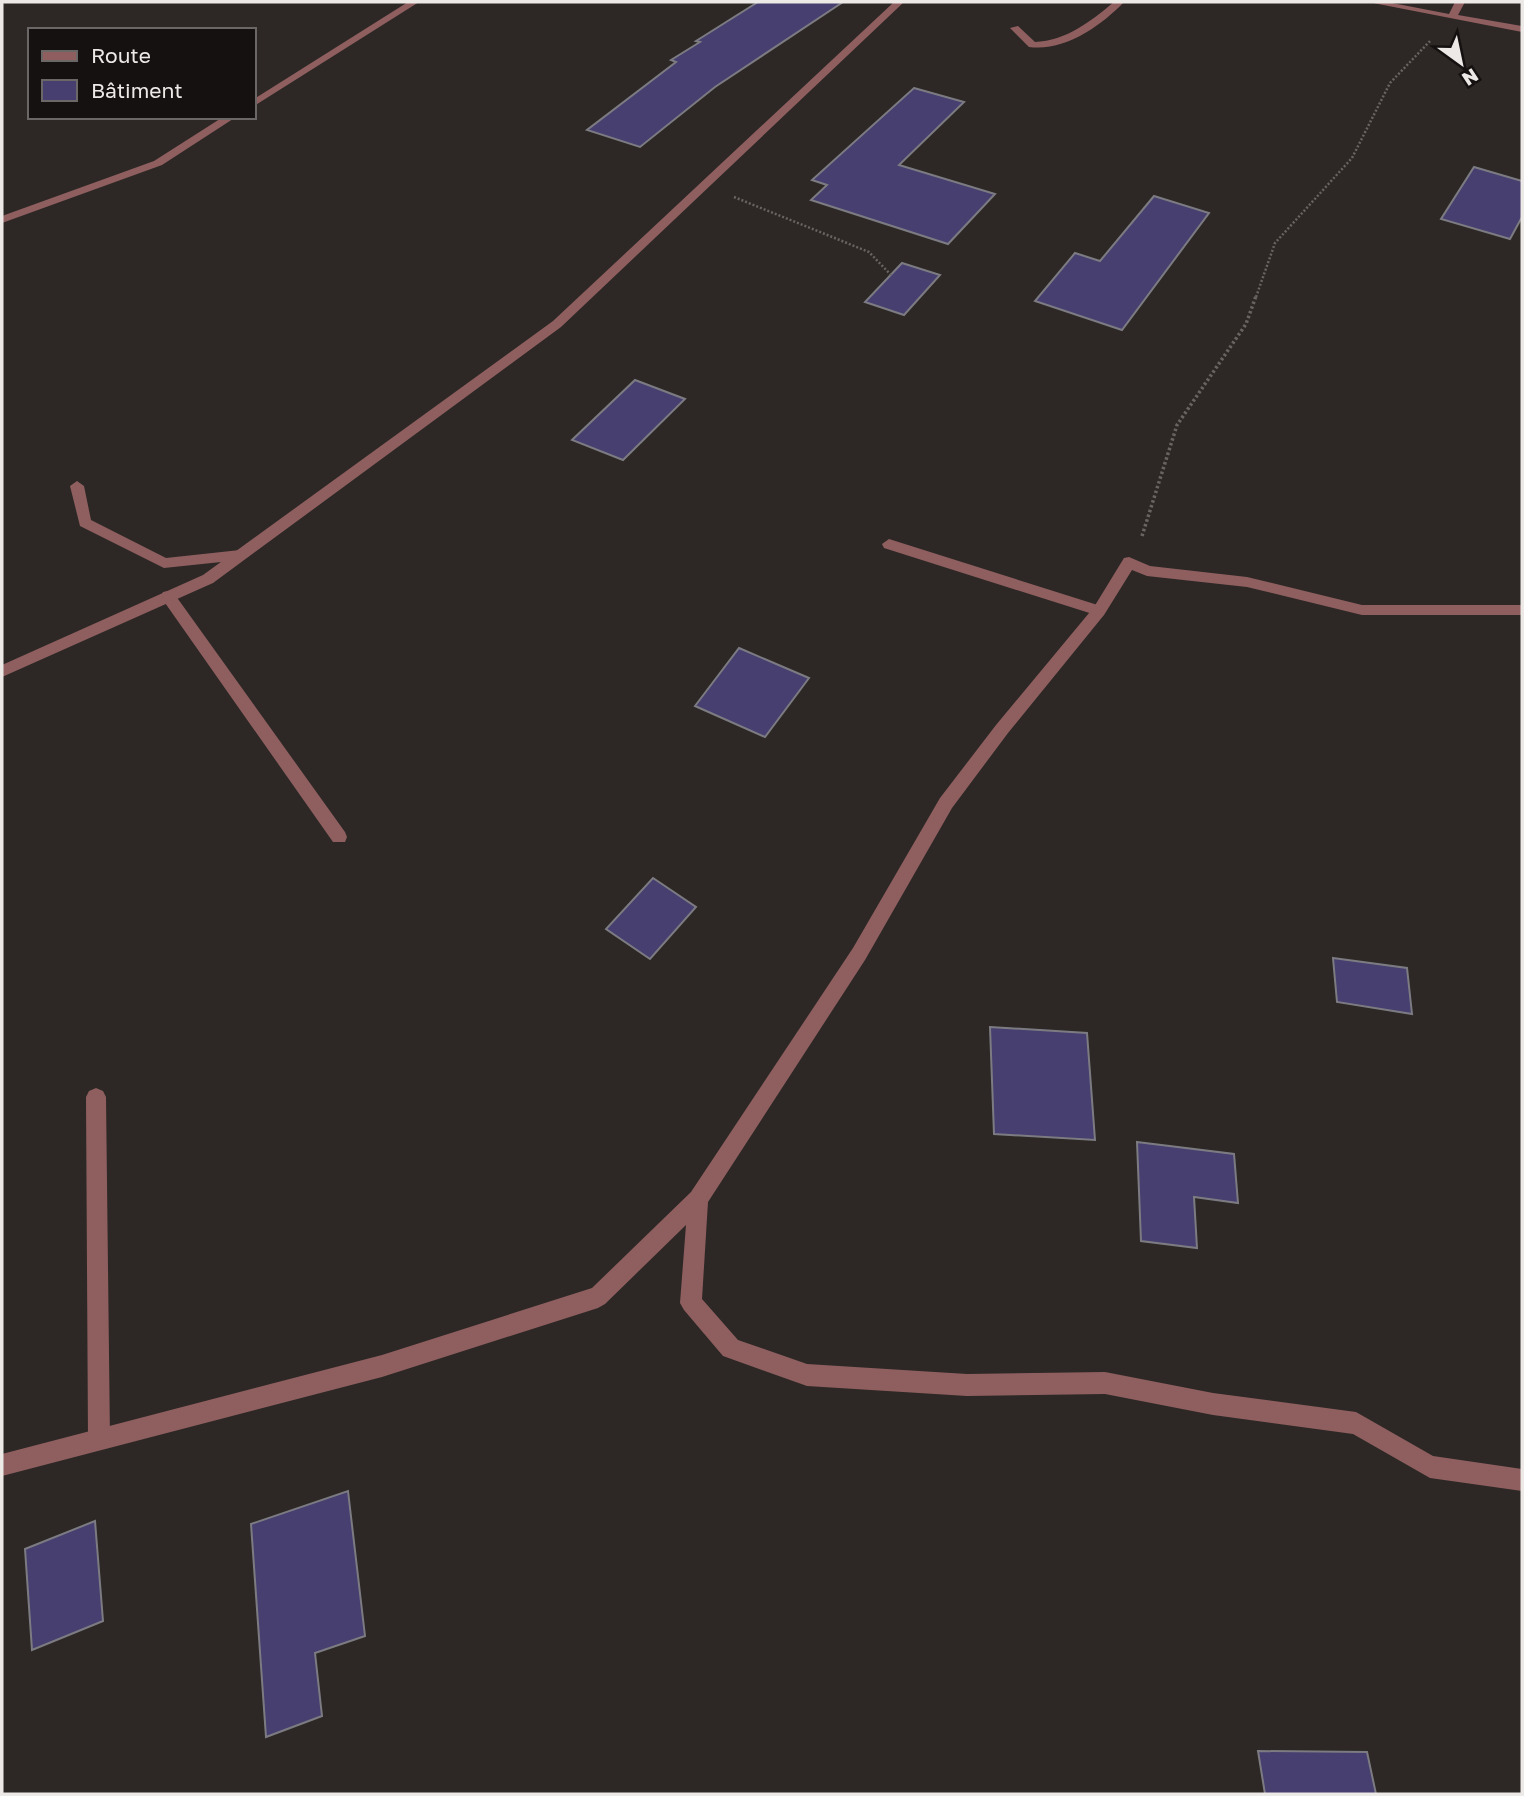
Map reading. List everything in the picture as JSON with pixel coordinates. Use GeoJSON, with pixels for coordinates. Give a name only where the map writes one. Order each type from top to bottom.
{"type":"FeatureCollection","features":[{"type":"Feature","properties":{"kind":"street"},"geometry":{"type":"LineString","coordinates":[[256,102],[414,2]]}},
{"type":"Feature","properties":{"kind":"street"},"geometry":{"type":"LineString","coordinates":[[2,671],[208,579],[557,324],[899,2]]}},
{"type":"Feature","properties":{"kind":"street"},"geometry":{"type":"LineString","coordinates":[[1015,28],[1032,45],[1047,46],[1092,25],[1119,2]]}},
{"type":"Feature","properties":{"kind":"street"},"geometry":{"type":"LineString","coordinates":[[1373,2],[1522,29]]}},
{"type":"Feature","properties":{"kind":"street"},"geometry":{"type":"LineString","coordinates":[[1452,17],[1460,2]]}},
{"type":"Feature","properties":{"kind":"street"},"geometry":{"type":"LineString","coordinates":[[2,220],[158,163],[228,119]]}},
{"type":"Feature","properties":{"kind":"street"},"geometry":{"type":"LineString","coordinates":[[77,486],[85,523],[164,563],[240,555]]}},
{"type":"Feature","properties":{"kind":"street"},"geometry":{"type":"LineString","coordinates":[[889,544],[1099,611]]}},
{"type":"Feature","properties":{"kind":"street"},"geometry":{"type":"LineString","coordinates":[[2,1465],[383,1366],[598,1297],[698,1199],[859,954],[946,803],[1002,729],[1099,611],[1129,562],[1147,571],[1247,582],[1362,610],[1522,610]]}},
{"type":"Feature","properties":{"kind":"street"},"geometry":{"type":"LineString","coordinates":[[169,596],[339,837]]}},
{"type":"Feature","properties":{"kind":"street"},"geometry":{"type":"LineString","coordinates":[[96,1097],[99,1439]]}},
{"type":"Feature","properties":{"kind":"street"},"geometry":{"type":"LineString","coordinates":[[698,1199],[691,1303],[731,1348],[807,1376],[967,1385],[1105,1383],[1213,1404],[1356,1423],[1430,1467],[1522,1480]]}},
{"type":"Feature","properties":{"kind":"path"},"geometry":{"type":"LineString","coordinates":[[1129,562],[1147,525],[1177,425],[1246,324],[1275,243],[1352,158],[1390,83],[1452,17]]}},
{"type":"Feature","properties":{"kind":"path"},"geometry":{"type":"LineString","coordinates":[[704,185],[870,252],[891,275]]}},
{"type":"Feature","properties":{"kind":"building"},"geometry":{"type":"Polygon","coordinates":[[[758,2],[843,2],[715,87],[640,147],[587,130],[676,62],[671,60],[700,42],[696,41],[758,2]]]}},
{"type":"Feature","properties":{"kind":"building"},"geometry":{"type":"Polygon","coordinates":[[[914,88],[964,102],[899,165],[995,194],[948,244],[811,200],[827,185],[812,180],[914,88]]]}},
{"type":"Feature","properties":{"kind":"building"},"geometry":{"type":"Polygon","coordinates":[[[1474,167],[1522,181],[1522,217],[1510,239],[1441,219],[1474,167]]]}},
{"type":"Feature","properties":{"kind":"building"},"geometry":{"type":"Polygon","coordinates":[[[1154,196],[1209,213],[1122,330],[1035,301],[1075,253],[1100,261],[1154,196]]]}},
{"type":"Feature","properties":{"kind":"building"},"geometry":{"type":"Polygon","coordinates":[[[902,263],[940,275],[904,315],[865,302],[902,263]]]}},
{"type":"Feature","properties":{"kind":"building"},"geometry":{"type":"Polygon","coordinates":[[[635,380],[685,399],[623,460],[572,440],[635,380]]]}},
{"type":"Feature","properties":{"kind":"building"},"geometry":{"type":"Polygon","coordinates":[[[739,648],[809,678],[765,737],[695,706],[739,648]]]}},
{"type":"Feature","properties":{"kind":"building"},"geometry":{"type":"Polygon","coordinates":[[[653,878],[696,907],[650,959],[606,929],[653,878]]]}},
{"type":"Feature","properties":{"kind":"building"},"geometry":{"type":"Polygon","coordinates":[[[1333,958],[1407,968],[1412,1014],[1337,1002],[1333,958]]]}},
{"type":"Feature","properties":{"kind":"building"},"geometry":{"type":"Polygon","coordinates":[[[990,1027],[1087,1033],[1095,1140],[994,1134],[990,1027]]]}},
{"type":"Feature","properties":{"kind":"building"},"geometry":{"type":"Polygon","coordinates":[[[1137,1142],[1234,1154],[1238,1203],[1194,1197],[1197,1248],[1141,1241],[1137,1142]]]}},
{"type":"Feature","properties":{"kind":"building"},"geometry":{"type":"Polygon","coordinates":[[[348,1491],[365,1636],[315,1653],[322,1716],[266,1737],[251,1524],[348,1491]]]}},
{"type":"Feature","properties":{"kind":"building"},"geometry":{"type":"Polygon","coordinates":[[[95,1521],[103,1621],[32,1650],[25,1549],[95,1521]]]}},
{"type":"Feature","properties":{"kind":"building"},"geometry":{"type":"Polygon","coordinates":[[[1258,1751],[1367,1752],[1376,1794],[1265,1794],[1258,1751]]]}}]}
